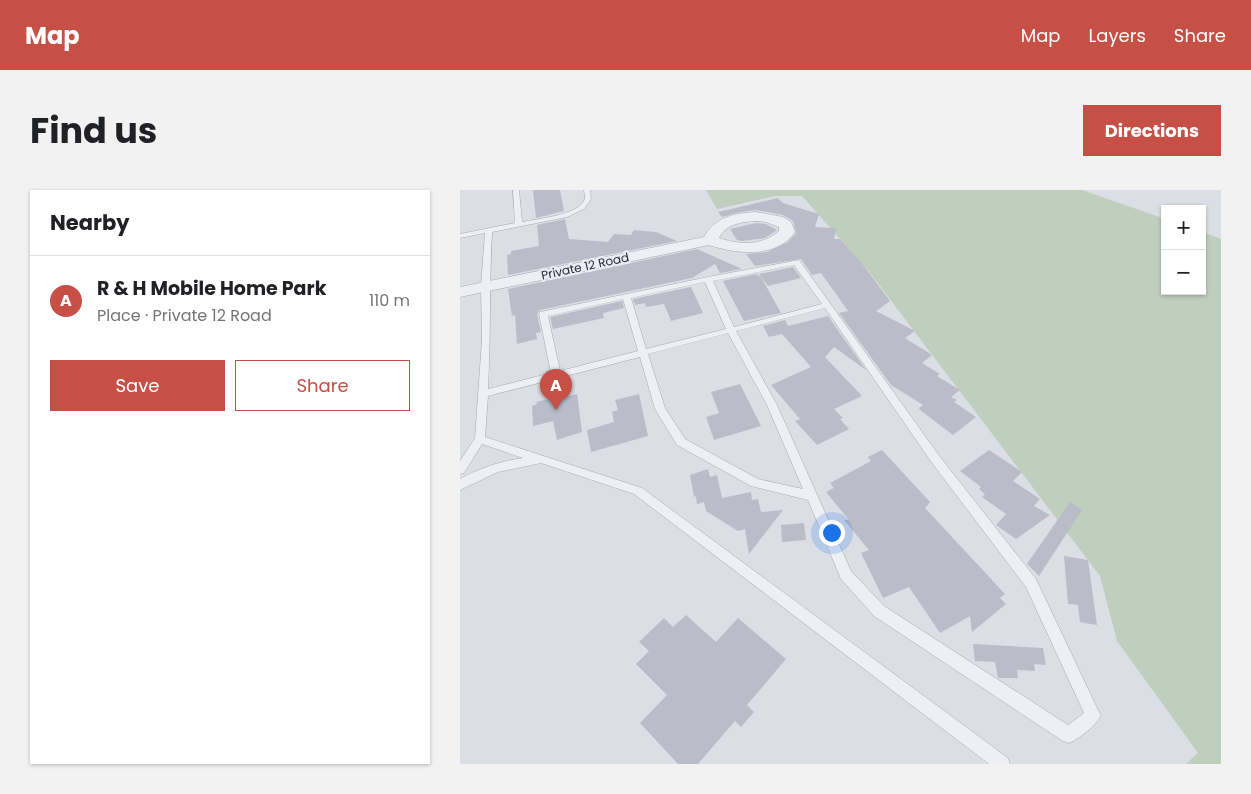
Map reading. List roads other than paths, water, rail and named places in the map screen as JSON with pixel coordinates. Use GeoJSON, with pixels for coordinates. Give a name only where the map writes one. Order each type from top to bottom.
{"type":"FeatureCollection","features":[{"type":"Feature","properties":{"kind":"street","name":"Private 12 Road"},"geometry":{"type":"LineString","coordinates":[[460,292],[710,240]]}},
{"type":"Feature","properties":{"kind":"lane"},"geometry":{"type":"LineString","coordinates":[[516,190],[519,224]]}},
{"type":"Feature","properties":{"kind":"lane"},"geometry":{"type":"LineString","coordinates":[[460,236],[565,216],[582,208],[588,199],[587,190]]}},
{"type":"Feature","properties":{"kind":"lane"},"geometry":{"type":"LineString","coordinates":[[460,470],[480,439],[486,340],[485,286],[489,230]]}},
{"type":"Feature","properties":{"kind":"lane"},"geometry":{"type":"LineString","coordinates":[[556,375],[544,314],[708,279],[796,262],[936,460],[1031,583],[1093,715],[1069,734],[879,611],[846,575],[772,405],[731,330],[708,279]]}},
{"type":"Feature","properties":{"kind":"lane"},"geometry":{"type":"LineString","coordinates":[[626,296],[660,409],[681,442],[755,484],[812,496]]}},
{"type":"Feature","properties":{"kind":"lane"},"geometry":{"type":"LineString","coordinates":[[483,394],[828,306]]}},
{"type":"Feature","properties":{"kind":"lane"},"geometry":{"type":"LineString","coordinates":[[480,439],[638,491],[1002,764]]}},
{"type":"Feature","properties":{"kind":"lane"},"geometry":{"type":"LineString","coordinates":[[460,485],[476,474],[496,466],[544,460]]}},
{"type":"Feature","properties":{"kind":"place","name":"R & H Mobile Home Park"},"geometry":{"type":"Point","coordinates":[556,410]}}]}
